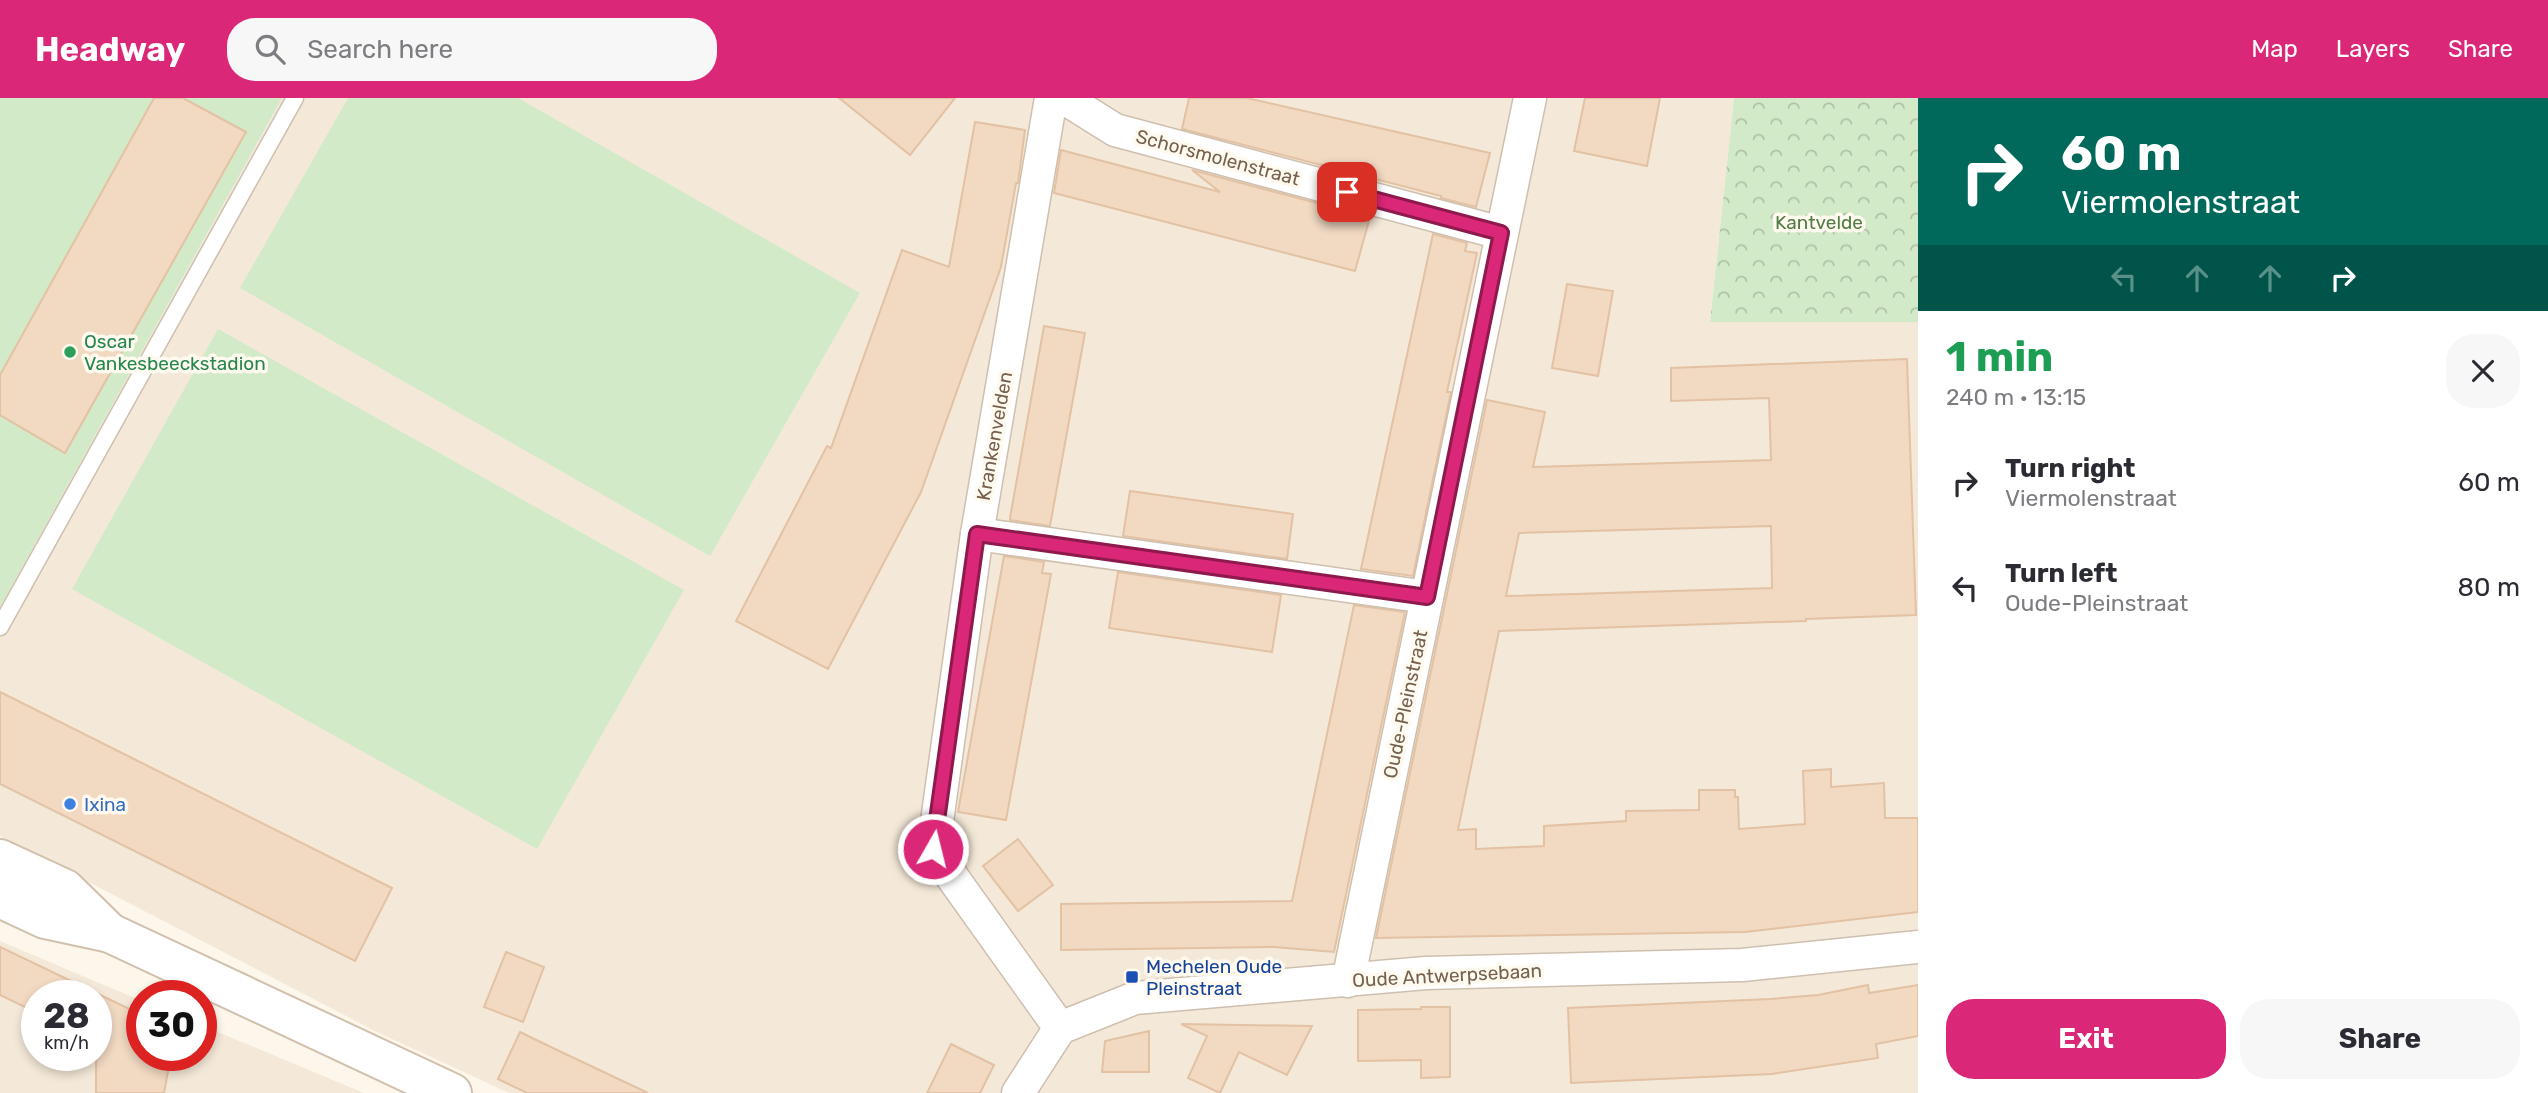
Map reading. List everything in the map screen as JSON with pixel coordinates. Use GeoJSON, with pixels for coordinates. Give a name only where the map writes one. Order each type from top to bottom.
{"type":"FeatureCollection","features":[{"type":"Feature","properties":{"kind":"main road"},"geometry":{"type":"LineString","coordinates":[[0,859],[65,889],[110,933]]}},
{"type":"Feature","properties":{"kind":"main road"},"geometry":{"type":"LineString","coordinates":[[0,898],[45,919],[110,933],[452,1093]]}},
{"type":"Feature","properties":{"kind":"street","name":"Krankenvelden"},"geometry":{"type":"LineString","coordinates":[[1051,98],[977,534],[933,849],[1060,1028]]}},
{"type":"Feature","properties":{"kind":"street","name":"Schorsmolenstraat"},"geometry":{"type":"LineString","coordinates":[[1064,98],[1115,130],[1501,233]]}},
{"type":"Feature","properties":{"kind":"street","name":"Oude-Pleinstraat"},"geometry":{"type":"LineString","coordinates":[[1348,981],[1530,98]]}},
{"type":"Feature","properties":{"kind":"street"},"geometry":{"type":"LineString","coordinates":[[977,534],[1427,597]]}},
{"type":"Feature","properties":{"kind":"street","name":"Oude Antwerpsebaan"},"geometry":{"type":"LineString","coordinates":[[1060,1028],[1135,998],[1426,973],[1742,964],[1918,947]]}},
{"type":"Feature","properties":{"kind":"street"},"geometry":{"type":"LineString","coordinates":[[1018,1093],[1060,1028]]}},
{"type":"Feature","properties":{"kind":"lane"},"geometry":{"type":"LineString","coordinates":[[0,627],[295,98]]}},
{"type":"Feature","properties":{"kind":"shaded area"},"geometry":{"type":"Polygon","coordinates":[[[0,98],[1734,98],[1710,321],[1918,322],[1918,1093],[509,1093],[377,1032],[0,836],[0,98]]]}},
{"type":"Feature","properties":{"kind":"shaded area"},"geometry":{"type":"Polygon","coordinates":[[[0,941],[92,980],[21,980],[21,1071],[112,1071],[112,988],[126,994],[126,1071],[217,1071],[217,1032],[364,1093],[0,1093],[0,941]]]}},
{"type":"Feature","properties":{"kind":"green space","name":"Oscar Vankesbeeckstadion"},"geometry":{"type":"Polygon","coordinates":[[[0,98],[282,98],[0,607],[0,98]]]}},
{"type":"Feature","properties":{"kind":"green space"},"geometry":{"type":"Polygon","coordinates":[[[348,98],[518,98],[860,293],[710,556],[240,288],[348,98]]]}},
{"type":"Feature","properties":{"kind":"green space","name":"Kantvelde"},"geometry":{"type":"Polygon","coordinates":[[[1734,98],[1918,98],[1918,322],[1710,322],[1734,98]]]}},
{"type":"Feature","properties":{"kind":"green space"},"geometry":{"type":"Polygon","coordinates":[[[218,329],[684,590],[537,849],[72,589],[218,329]]]}},
{"type":"Feature","properties":{"kind":"building"},"geometry":{"type":"Polygon","coordinates":[[[154,98],[183,98],[246,132],[65,453],[0,415],[0,375],[154,98]]]}},
{"type":"Feature","properties":{"kind":"building"},"geometry":{"type":"Polygon","coordinates":[[[839,98],[955,98],[910,155],[839,98]]]}},
{"type":"Feature","properties":{"kind":"building"},"geometry":{"type":"Polygon","coordinates":[[[1189,98],[1247,98],[1490,153],[1476,207],[1182,129],[1189,98]]]}},
{"type":"Feature","properties":{"kind":"building"},"geometry":{"type":"Polygon","coordinates":[[[1585,98],[1660,98],[1647,166],[1574,151],[1585,98]]]}},
{"type":"Feature","properties":{"kind":"building"},"geometry":{"type":"Polygon","coordinates":[[[975,122],[1025,130],[1018,183],[1001,267],[921,492],[828,669],[736,621],[827,446],[831,448],[902,250],[949,267],[975,122]]]}},
{"type":"Feature","properties":{"kind":"building"},"geometry":{"type":"Polygon","coordinates":[[[1061,150],[1220,192],[1192,170],[1370,217],[1355,271],[1054,193],[1061,150]]]}},
{"type":"Feature","properties":{"kind":"building"},"geometry":{"type":"Polygon","coordinates":[[[1433,234],[1467,243],[1465,251],[1477,253],[1447,392],[1451,392],[1413,576],[1361,569],[1433,234]]]}},
{"type":"Feature","properties":{"kind":"building"},"geometry":{"type":"Polygon","coordinates":[[[1567,284],[1613,291],[1598,376],[1552,368],[1567,284]]]}},
{"type":"Feature","properties":{"kind":"building"},"geometry":{"type":"Polygon","coordinates":[[[1044,326],[1085,333],[1050,526],[1010,520],[1044,326]]]}},
{"type":"Feature","properties":{"kind":"building"},"geometry":{"type":"Polygon","coordinates":[[[1907,359],[1916,615],[1499,631],[1458,830],[1476,829],[1476,849],[1544,846],[1544,826],[1626,821],[1626,811],[1699,810],[1699,790],[1735,790],[1735,797],[1738,797],[1739,829],[1805,824],[1803,771],[1831,769],[1831,787],[1884,783],[1885,818],[1918,818],[1918,912],[1745,932],[1376,938],[1487,400],[1545,412],[1533,467],[1771,460],[1769,398],[1671,401],[1671,368],[1907,359]],[[1771,526],[1519,533],[1506,596],[1772,588],[1771,526]]]}},
{"type":"Feature","properties":{"kind":"building"},"geometry":{"type":"Polygon","coordinates":[[[1130,491],[1293,514],[1287,559],[1123,536],[1130,491]]]}},
{"type":"Feature","properties":{"kind":"building"},"geometry":{"type":"Polygon","coordinates":[[[1004,556],[1044,562],[1042,573],[1051,574],[1006,820],[958,812],[1004,556]]]}},
{"type":"Feature","properties":{"kind":"building"},"geometry":{"type":"Polygon","coordinates":[[[1118,572],[1281,595],[1272,652],[1109,628],[1118,572]]]}},
{"type":"Feature","properties":{"kind":"building"},"geometry":{"type":"Polygon","coordinates":[[[1354,605],[1405,612],[1334,952],[1274,947],[1061,950],[1061,904],[1292,901],[1354,605]]]}},
{"type":"Feature","properties":{"kind":"building"},"geometry":{"type":"Polygon","coordinates":[[[0,692],[392,888],[355,961],[0,784],[0,692]]]}},
{"type":"Feature","properties":{"kind":"building"},"geometry":{"type":"Polygon","coordinates":[[[1018,839],[1053,885],[1018,911],[983,866],[1018,839]]]}},
{"type":"Feature","properties":{"kind":"building"},"geometry":{"type":"Polygon","coordinates":[[[0,947],[69,980],[21,980],[21,1005],[0,995],[0,947]]]}},
{"type":"Feature","properties":{"kind":"building"},"geometry":{"type":"Polygon","coordinates":[[[506,952],[544,967],[523,1022],[484,1007],[506,952]]]}},
{"type":"Feature","properties":{"kind":"building"},"geometry":{"type":"Polygon","coordinates":[[[1868,985],[1869,993],[1918,985],[1918,1036],[1876,1044],[1878,1058],[1772,1074],[1571,1083],[1568,1008],[1770,999],[1818,995],[1868,985]]]}},
{"type":"Feature","properties":{"kind":"building"},"geometry":{"type":"Polygon","coordinates":[[[112,1001],[126,1007],[126,1071],[168,1071],[164,1093],[96,1093],[96,1071],[112,1071],[112,1001]]]}},
{"type":"Feature","properties":{"kind":"building"},"geometry":{"type":"Polygon","coordinates":[[[1450,1007],[1450,1077],[1421,1078],[1421,1060],[1358,1061],[1358,1010],[1450,1007]]]}},
{"type":"Feature","properties":{"kind":"building"},"geometry":{"type":"Polygon","coordinates":[[[1181,1024],[1312,1026],[1287,1075],[1239,1052],[1220,1093],[1188,1078],[1207,1036],[1181,1024]]]}},
{"type":"Feature","properties":{"kind":"building"},"geometry":{"type":"Polygon","coordinates":[[[1149,1031],[1149,1072],[1102,1072],[1105,1041],[1149,1031]]]}},
{"type":"Feature","properties":{"kind":"building"},"geometry":{"type":"Polygon","coordinates":[[[520,1032],[648,1093],[527,1093],[498,1079],[520,1032]]]}},
{"type":"Feature","properties":{"kind":"building"},"geometry":{"type":"Polygon","coordinates":[[[951,1044],[994,1065],[980,1093],[927,1093],[951,1044]]]}},
{"type":"Feature","properties":{"kind":"place","name":"Oscar Vankesbeeckstadion"},"geometry":{"type":"Point","coordinates":[70,352]}},
{"type":"Feature","properties":{"kind":"place","name":"Ixina"},"geometry":{"type":"Point","coordinates":[70,804]}},
{"type":"Feature","properties":{"kind":"place","name":"Mechelen Oude Pleinstraat"},"geometry":{"type":"Point","coordinates":[1132,977]}},
{"type":"Feature","properties":{"kind":"route"},"geometry":{"type":"LineString","coordinates":[[933,849],[977,534],[1427,597],[1501,233],[1347,192]]}}]}
